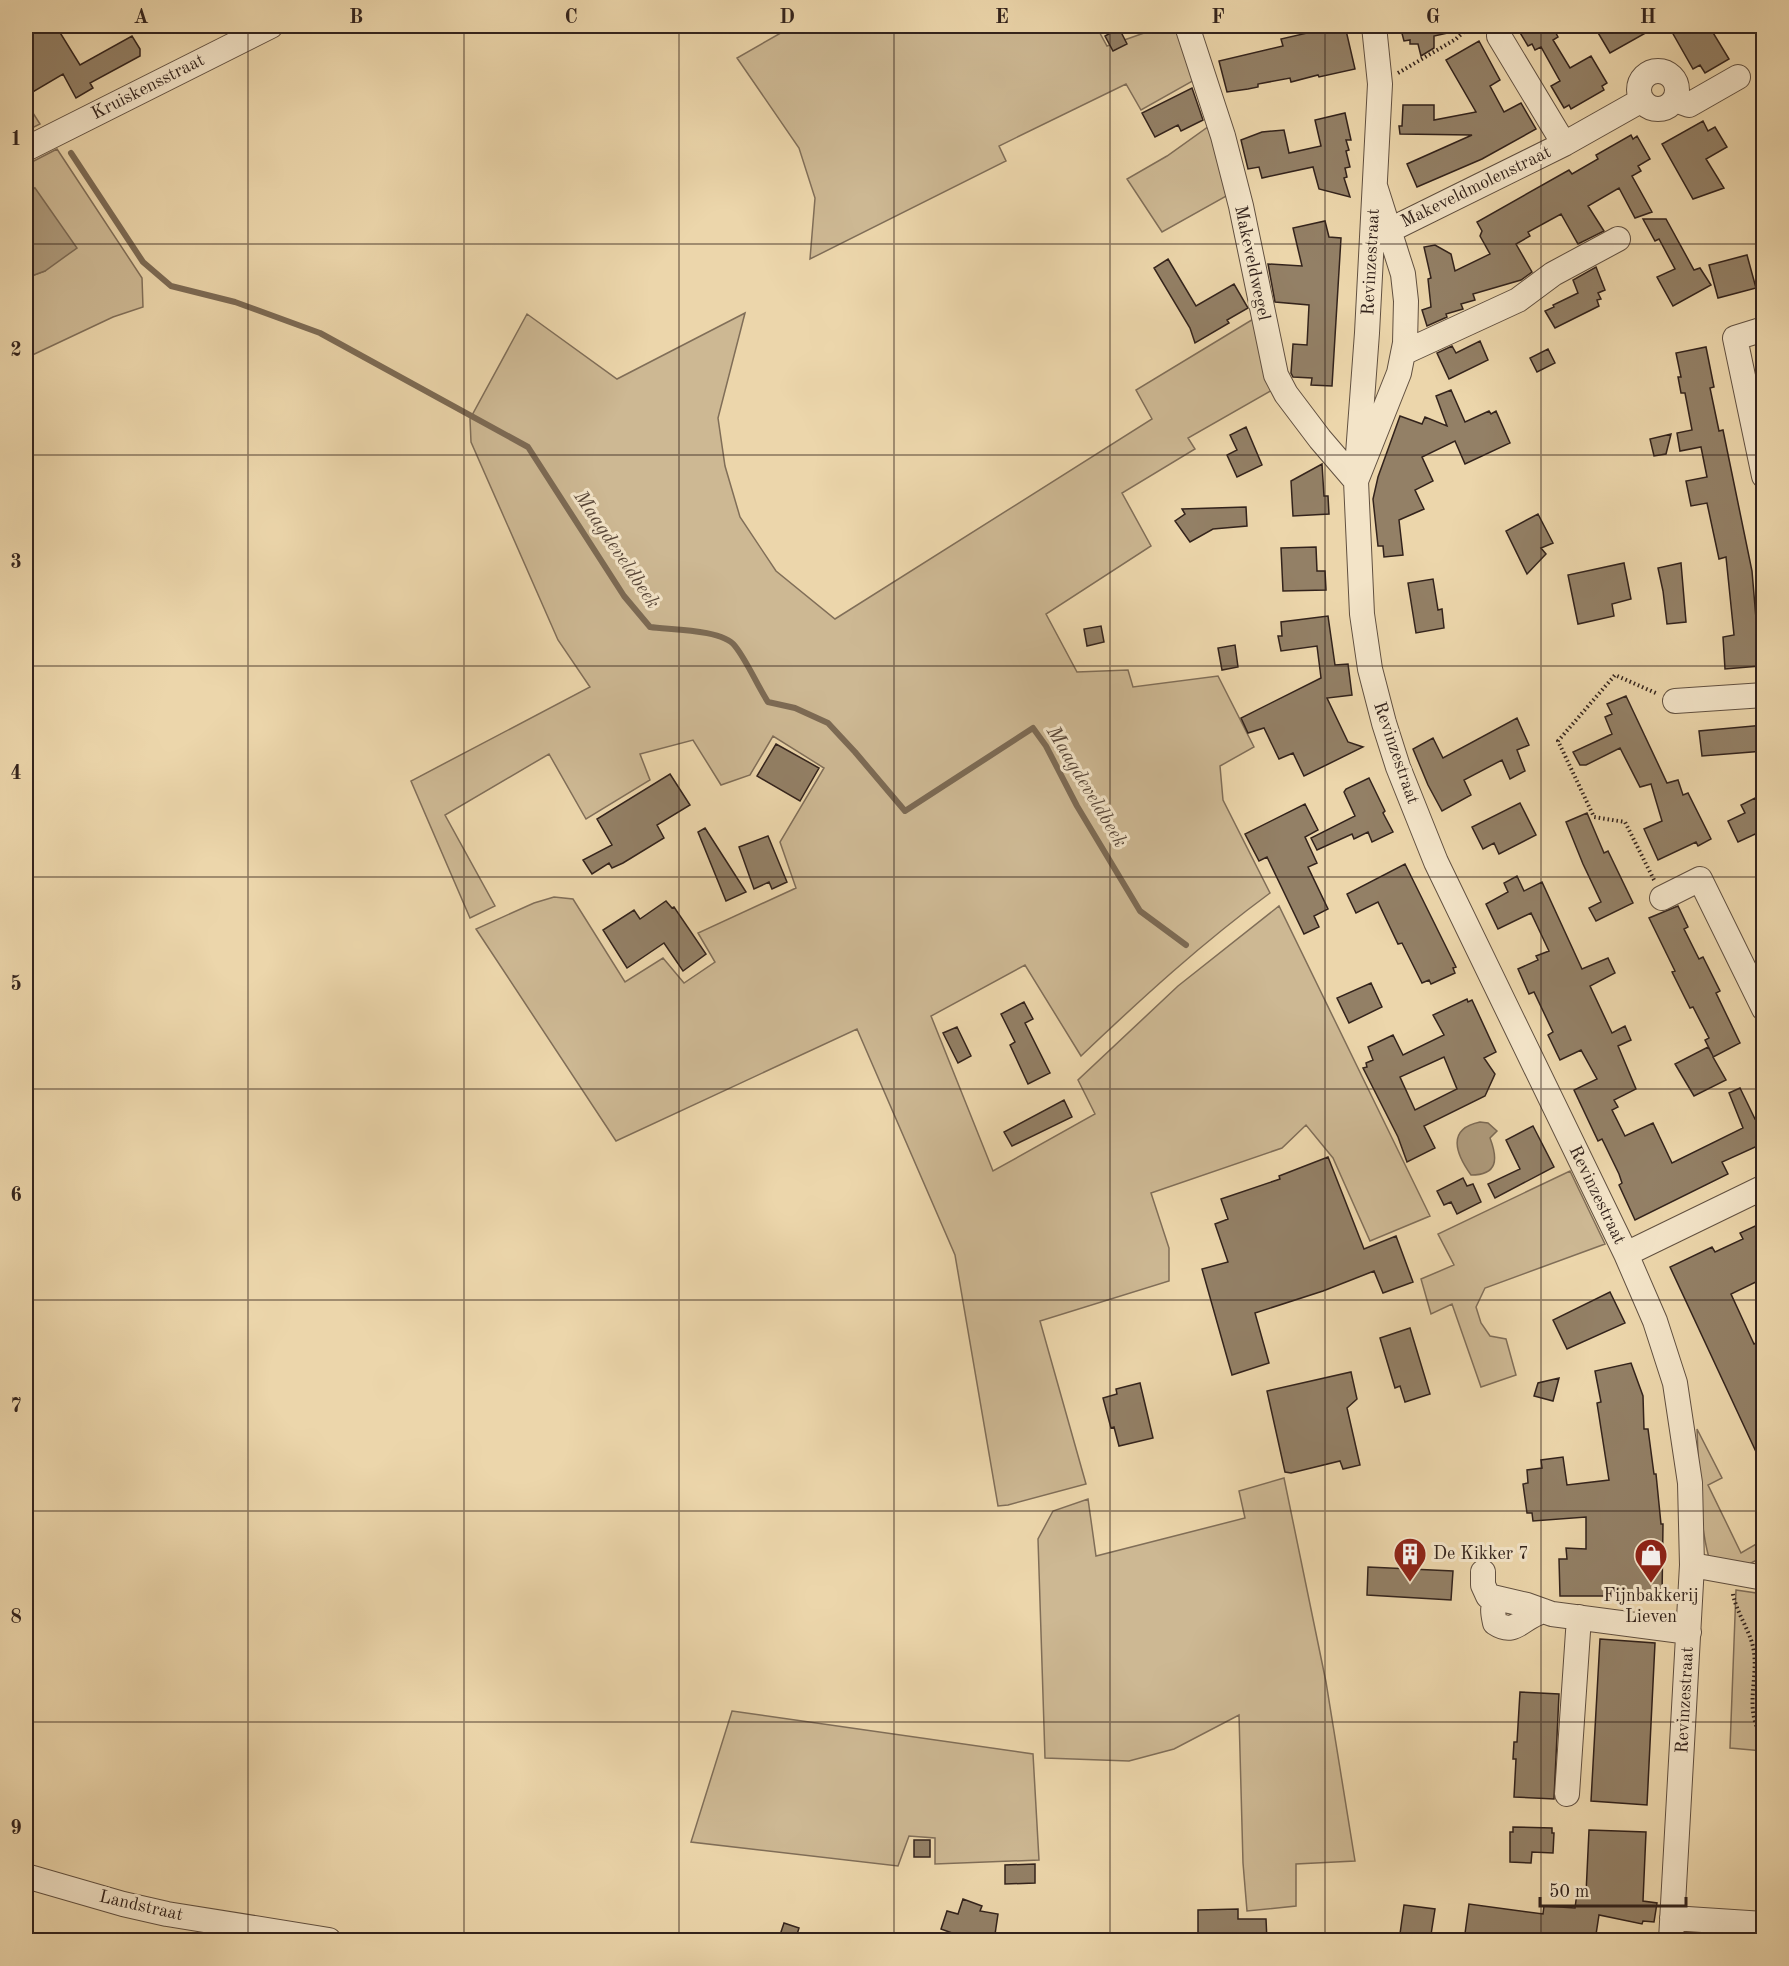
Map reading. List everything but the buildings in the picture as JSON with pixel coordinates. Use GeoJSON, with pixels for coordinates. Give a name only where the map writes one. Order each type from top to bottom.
{"type":"FeatureCollection","features":[{"type":"Feature","properties":{"kind":"street","name":"Kruiskensstraat"},"geometry":{"type":"LineString","coordinates":[[26,149],[271,26]]}},
{"type":"Feature","properties":{"kind":"street","name":"Makeveldwegel"},"geometry":{"type":"LineString","coordinates":[[1187,26],[1229,159],[1276,375],[1286,394],[1356,481]]}},
{"type":"Feature","properties":{"kind":"street","name":"Revinzestraat"},"geometry":{"type":"LineString","coordinates":[[1374,26],[1380,84],[1376,186],[1356,481],[1362,614],[1370,669],[1398,767],[1436,862],[1626,1254],[1656,1321],[1676,1383],[1690,1483],[1692,1565],[1671,1929]]}},
{"type":"Feature","properties":{"kind":"street","name":"Makeveldmolenstraat"},"geometry":{"type":"LineString","coordinates":[[1498,36],[1564,144]]}},
{"type":"Feature","properties":{"kind":"street"},"geometry":{"type":"LineString","coordinates":[[1657,70],[1665,72],[1672,76],[1677,84],[1675,100],[1662,109],[1647,106],[1642,100],[1640,82],[1649,73],[1657,70]]}},
{"type":"Feature","properties":{"kind":"street"},"geometry":{"type":"LineString","coordinates":[[1675,100],[1689,105],[1738,77]]}},
{"type":"Feature","properties":{"kind":"street","name":"Makeveldmolenstraat"},"geometry":{"type":"LineString","coordinates":[[1388,231],[1564,144],[1642,100]]}},
{"type":"Feature","properties":{"kind":"street","name":"Revinzestraat"},"geometry":{"type":"LineString","coordinates":[[1356,481],[1399,373],[1403,353],[1406,301],[1403,274],[1376,186]]}},
{"type":"Feature","properties":{"kind":"street"},"geometry":{"type":"LineString","coordinates":[[1403,353],[1518,300],[1553,274],[1618,239]]}},
{"type":"Feature","properties":{"kind":"street"},"geometry":{"type":"LineString","coordinates":[[1764,329],[1735,338],[1764,476]]}},
{"type":"Feature","properties":{"kind":"street"},"geometry":{"type":"LineString","coordinates":[[1675,701],[1764,695]]}},
{"type":"Feature","properties":{"kind":"street"},"geometry":{"type":"LineString","coordinates":[[1662,898],[1700,879],[1764,1009]]}},
{"type":"Feature","properties":{"kind":"street"},"geometry":{"type":"LineString","coordinates":[[1626,1254],[1764,1187]]}},
{"type":"Feature","properties":{"kind":"street"},"geometry":{"type":"LineString","coordinates":[[1692,1565],[1764,1578]]}},
{"type":"Feature","properties":{"kind":"street"},"geometry":{"type":"LineString","coordinates":[[1483,1572],[1483,1586],[1488,1596],[1498,1599],[1544,1611],[1689,1632]]}},
{"type":"Feature","properties":{"kind":"street"},"geometry":{"type":"LineString","coordinates":[[1567,1794],[1579,1617]]}},
{"type":"Feature","properties":{"kind":"street","name":"Landstraat"},"geometry":{"type":"LineString","coordinates":[[26,1876],[167,1914],[329,1941]]}},
{"type":"Feature","properties":{"kind":"street"},"geometry":{"type":"LineString","coordinates":[[1671,1929],[1764,1924]]}},
{"type":"Feature","properties":{"kind":"path"},"geometry":{"type":"LineString","coordinates":[[1380,84],[1456,39],[1470,26]]}},
{"type":"Feature","properties":{"kind":"path"},"geometry":{"type":"LineString","coordinates":[[1662,898],[1625,822],[1594,817],[1558,741],[1615,675],[1675,701]]}},
{"type":"Feature","properties":{"kind":"path"},"geometry":{"type":"LineString","coordinates":[[1733,1572],[1736,1607],[1753,1650],[1751,1704],[1753,1719],[1758,1732],[1764,1739]]}},
{"type":"Feature","properties":{"kind":"shaded area"},"geometry":{"type":"Polygon","coordinates":[[[793,26],[1096,26],[1107,46],[1164,26],[1182,26],[1198,78],[1141,110],[1126,84],[999,146],[1006,161],[810,259],[815,198],[799,148],[737,58],[793,26]]]}},
{"type":"Feature","properties":{"kind":"shaded area"},"geometry":{"type":"Polygon","coordinates":[[[26,102],[40,124],[26,131],[26,102]]]}},
{"type":"Feature","properties":{"kind":"shaded area"},"geometry":{"type":"Polygon","coordinates":[[[1212,124],[1230,194],[1162,232],[1127,179],[1167,156],[1212,124]]]}},
{"type":"Feature","properties":{"kind":"shaded area"},"geometry":{"type":"Polygon","coordinates":[[[57,149],[142,278],[143,307],[113,317],[26,358],[26,278],[45,271],[34,188],[26,192],[26,165],[57,149]]]}},
{"type":"Feature","properties":{"kind":"shaded area"},"geometry":{"type":"Polygon","coordinates":[[[35,188],[77,248],[45,271],[26,278],[26,192],[35,188]]]}},
{"type":"Feature","properties":{"kind":"shaded area"},"geometry":{"type":"Polygon","coordinates":[[[745,313],[718,418],[725,466],[740,517],[776,571],[835,619],[1152,419],[1136,390],[1255,318],[1274,389],[1188,438],[1195,449],[1122,493],[1151,546],[1046,614],[1077,672],[1128,670],[1133,687],[1218,676],[1254,747],[1220,766],[1223,800],[1270,893],[1220,931],[1081,1056],[1025,965],[931,1016],[993,1171],[1095,1114],[1078,1080],[1178,986],[1279,906],[1430,1216],[1370,1241],[1333,1158],[1306,1125],[1282,1148],[1151,1193],[1169,1248],[1169,1281],[1040,1321],[1086,1484],[1008,1505],[998,1506],[955,1255],[857,1029],[616,1141],[476,929],[534,903],[554,897],[573,899],[625,982],[663,958],[684,983],[715,962],[698,933],[796,888],[780,842],[824,768],[773,736],[750,775],[721,785],[693,740],[640,754],[650,780],[586,819],[549,754],[445,815],[495,906],[470,918],[411,781],[590,687],[558,640],[471,442],[470,419],[527,314],[617,379],[745,313]]]}},
{"type":"Feature","properties":{"kind":"shaded area"},"geometry":{"type":"Polygon","coordinates":[[[1480,1122],[1488,1123],[1497,1131],[1490,1138],[1495,1159],[1491,1169],[1471,1175],[1458,1151],[1458,1136],[1469,1125],[1480,1122]]]}},
{"type":"Feature","properties":{"kind":"shaded area"},"geometry":{"type":"Polygon","coordinates":[[[1570,1171],[1605,1244],[1485,1288],[1476,1307],[1481,1323],[1490,1336],[1506,1339],[1516,1375],[1481,1387],[1452,1304],[1431,1314],[1421,1279],[1454,1265],[1438,1234],[1570,1171]]]}},
{"type":"Feature","properties":{"kind":"shaded area"},"geometry":{"type":"Polygon","coordinates":[[[1697,1429],[1722,1478],[1708,1485],[1741,1553],[1763,1540],[1763,1557],[1749,1564],[1709,1558],[1701,1510],[1697,1429]]]}},
{"type":"Feature","properties":{"kind":"shaded area"},"geometry":{"type":"Polygon","coordinates":[[[1284,1478],[1326,1682],[1355,1861],[1296,1864],[1296,1906],[1247,1911],[1243,1863],[1239,1715],[1174,1749],[1129,1761],[1045,1758],[1038,1539],[1053,1511],[1088,1499],[1096,1556],[1245,1518],[1239,1491],[1284,1478]]]}},
{"type":"Feature","properties":{"kind":"shaded area"},"geometry":{"type":"Polygon","coordinates":[[[1736,1590],[1763,1594],[1762,1699],[1757,1711],[1763,1715],[1763,1751],[1730,1748],[1736,1590]]]}},
{"type":"Feature","properties":{"kind":"shaded area"},"geometry":{"type":"Polygon","coordinates":[[[732,1711],[1033,1754],[1039,1860],[935,1864],[935,1838],[909,1836],[898,1866],[691,1842],[732,1711]]]}},
{"type":"Feature","properties":{"kind":"waterway","name":"Maagdeveldbeek"},"geometry":{"type":"LineString","coordinates":[[71,153],[143,262],[171,286],[235,302],[320,333],[528,447],[624,596],[650,627],[708,633],[728,640],[739,652],[768,702],[795,708],[828,723],[905,811],[1033,728],[1046,746],[1077,806],[1140,911],[1186,945]]}},
{"type":"Feature","properties":{"kind":"place","name":"De Kikker 7"},"geometry":{"type":"Point","coordinates":[1410,1583]}},
{"type":"Feature","properties":{"kind":"place","name":"Fijnbakkerij Lieven"},"geometry":{"type":"Point","coordinates":[1651,1584]}}]}
